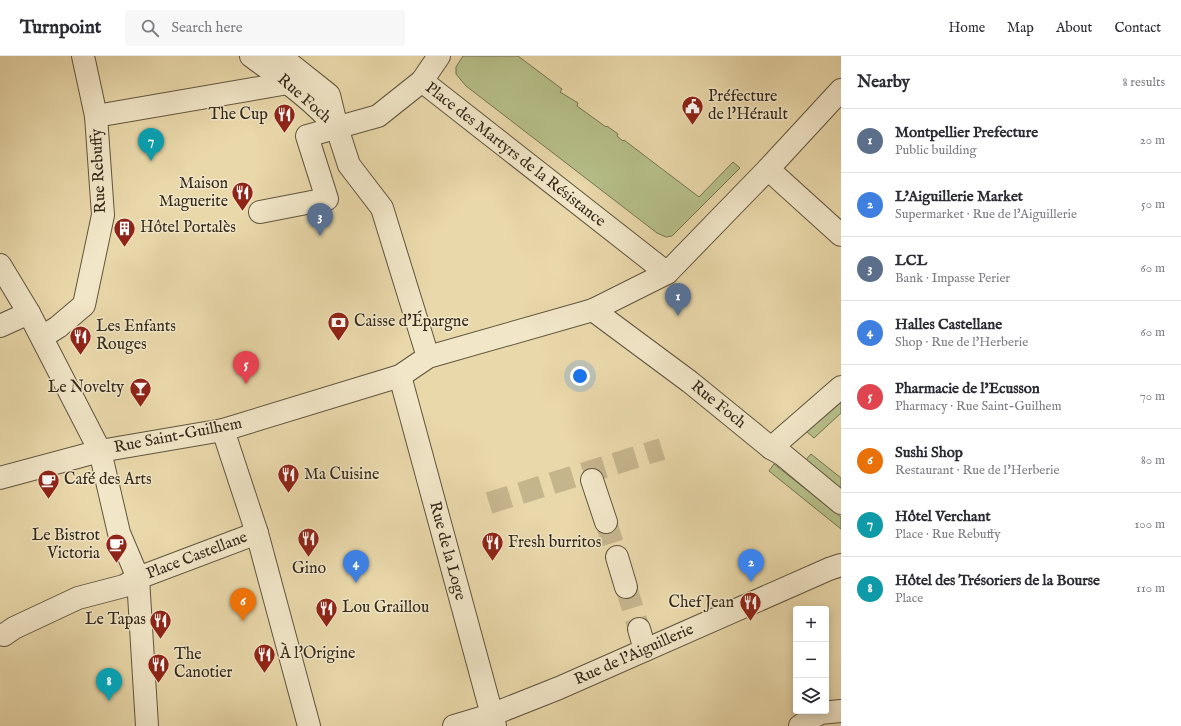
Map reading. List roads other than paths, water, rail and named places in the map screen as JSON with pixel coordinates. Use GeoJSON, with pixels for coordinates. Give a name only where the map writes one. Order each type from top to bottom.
{"type":"FeatureCollection","features":[{"type":"Feature","properties":{"kind":"street","name":"Rue Rebuffy"},"geometry":{"type":"LineString","coordinates":[[42,337],[58,327],[84,305],[103,214],[96,116],[83,56]]}},
{"type":"Feature","properties":{"kind":"street","name":"Rue Foch"},"geometry":{"type":"LineString","coordinates":[[251,56],[315,105],[337,128]]}},
{"type":"Feature","properties":{"kind":"street","name":"Rue Foch"},"geometry":{"type":"LineString","coordinates":[[280,56],[329,95],[337,128],[349,165],[382,208],[428,357]]}},
{"type":"Feature","properties":{"kind":"street"},"geometry":{"type":"LineString","coordinates":[[422,81],[439,56]]}},
{"type":"Feature","properties":{"kind":"street","name":"Place des Martyrs de la Résistance"},"geometry":{"type":"LineString","coordinates":[[260,212],[327,199],[307,136],[378,116],[422,81],[667,273]]}},
{"type":"Feature","properties":{"kind":"street"},"geometry":{"type":"LineString","coordinates":[[96,116],[288,83]]}},
{"type":"Feature","properties":{"kind":"street"},"geometry":{"type":"LineString","coordinates":[[400,376],[428,357],[593,310],[667,273],[768,169],[841,90]]}},
{"type":"Feature","properties":{"kind":"street"},"geometry":{"type":"LineString","coordinates":[[768,169],[841,235]]}},
{"type":"Feature","properties":{"kind":"street","name":"Place Castellane"},"geometry":{"type":"LineString","coordinates":[[0,265],[42,337],[100,451],[119,533],[138,578],[257,533],[223,430]]}},
{"type":"Feature","properties":{"kind":"street","name":"Rue Foch"},"geometry":{"type":"LineString","coordinates":[[593,310],[690,382],[841,503]]}},
{"type":"Feature","properties":{"kind":"street"},"geometry":{"type":"LineString","coordinates":[[0,326],[29,313]]}},
{"type":"Feature","properties":{"kind":"street","name":"Rue Saint-Guilhem"},"geometry":{"type":"LineString","coordinates":[[0,478],[100,451],[223,430],[400,376]]}},
{"type":"Feature","properties":{"kind":"street","name":"Rue de la Loge"},"geometry":{"type":"LineString","coordinates":[[400,376],[493,720]]}},
{"type":"Feature","properties":{"kind":"street"},"geometry":{"type":"LineString","coordinates":[[771,448],[841,387]]}},
{"type":"Feature","properties":{"kind":"street"},"geometry":{"type":"LineString","coordinates":[[592,480],[606,522]]}},
{"type":"Feature","properties":{"kind":"street"},"geometry":{"type":"LineString","coordinates":[[257,533],[309,726]]}},
{"type":"Feature","properties":{"kind":"street"},"geometry":{"type":"LineString","coordinates":[[617,557],[626,587]]}},
{"type":"Feature","properties":{"kind":"street","name":"Rue de l'Aiguillerie"},"geometry":{"type":"LineString","coordinates":[[454,726],[493,720],[559,688],[841,565]]}},
{"type":"Feature","properties":{"kind":"street"},"geometry":{"type":"LineString","coordinates":[[6,627],[78,598],[124,586],[138,578],[147,726]]}},
{"type":"Feature","properties":{"kind":"street"},"geometry":{"type":"LineString","coordinates":[[639,629],[645,650]]}},
{"type":"Feature","properties":{"kind":"street"},"geometry":{"type":"LineString","coordinates":[[800,726],[820,712],[841,711]]}},
{"type":"Feature","properties":{"kind":"tunnel"},"geometry":{"type":"LineString","coordinates":[[489,503],[662,449]]}},
{"type":"Feature","properties":{"kind":"tunnel"},"geometry":{"type":"LineString","coordinates":[[606,522],[617,557]]}},
{"type":"Feature","properties":{"kind":"tunnel"},"geometry":{"type":"LineString","coordinates":[[626,587],[639,629]]}},
{"type":"Feature","properties":{"kind":"place","name":"Préfecture de l'Hérault"},"geometry":{"type":"Point","coordinates":[693,126]}},
{"type":"Feature","properties":{"kind":"place","name":"The Cup"},"geometry":{"type":"Point","coordinates":[284,134]}},
{"type":"Feature","properties":{"kind":"place","name":"Hôtel Verchant"},"geometry":{"type":"Point","coordinates":[151,161]}},
{"type":"Feature","properties":{"kind":"place","name":"Maison Maguerite"},"geometry":{"type":"Point","coordinates":[243,212]}},
{"type":"Feature","properties":{"kind":"place","name":"LCL"},"geometry":{"type":"Point","coordinates":[320,236]}},
{"type":"Feature","properties":{"kind":"place","name":"Hôtel Portalès"},"geometry":{"type":"Point","coordinates":[124,248]}},
{"type":"Feature","properties":{"kind":"place","name":"Montpellier Prefecture"},"geometry":{"type":"Point","coordinates":[678,316]}},
{"type":"Feature","properties":{"kind":"place","name":"Caisse d'Épargne"},"geometry":{"type":"Point","coordinates":[338,342]}},
{"type":"Feature","properties":{"kind":"place","name":"Les Enfants Rouges"},"geometry":{"type":"Point","coordinates":[80,356]}},
{"type":"Feature","properties":{"kind":"place","name":"Pharmacie de l'Ecusson"},"geometry":{"type":"Point","coordinates":[246,384]}},
{"type":"Feature","properties":{"kind":"place","name":"Le Novelty"},"geometry":{"type":"Point","coordinates":[140,408]}},
{"type":"Feature","properties":{"kind":"place","name":"Ma Cuisine"},"geometry":{"type":"Point","coordinates":[289,494]}},
{"type":"Feature","properties":{"kind":"place","name":"Café des Arts"},"geometry":{"type":"Point","coordinates":[49,500]}},
{"type":"Feature","properties":{"kind":"place","name":"Gino"},"geometry":{"type":"Point","coordinates":[309,558]}},
{"type":"Feature","properties":{"kind":"place","name":"Fresh burritos"},"geometry":{"type":"Point","coordinates":[492,562]}},
{"type":"Feature","properties":{"kind":"place","name":"Le Bistrot Victoria"},"geometry":{"type":"Point","coordinates":[116,564]}},
{"type":"Feature","properties":{"kind":"place","name":"L'Aiguillerie Market"},"geometry":{"type":"Point","coordinates":[751,582]}},
{"type":"Feature","properties":{"kind":"place","name":"Halles Castellane"},"geometry":{"type":"Point","coordinates":[356,583]}},
{"type":"Feature","properties":{"kind":"place","name":"Sushi Shop"},"geometry":{"type":"Point","coordinates":[243,621]}},
{"type":"Feature","properties":{"kind":"place","name":"Chef Jean"},"geometry":{"type":"Point","coordinates":[750,622]}},
{"type":"Feature","properties":{"kind":"place","name":"Lou Graillou"},"geometry":{"type":"Point","coordinates":[326,628]}},
{"type":"Feature","properties":{"kind":"place","name":"Le Tapas"},"geometry":{"type":"Point","coordinates":[161,640]}},
{"type":"Feature","properties":{"kind":"place","name":"À l'Origine"},"geometry":{"type":"Point","coordinates":[265,674]}},
{"type":"Feature","properties":{"kind":"place","name":"The Canotier"},"geometry":{"type":"Point","coordinates":[158,684]}},
{"type":"Feature","properties":{"kind":"place","name":"Hôtel des Trésoriers de la Bourse"},"geometry":{"type":"Point","coordinates":[109,701]}}]}
